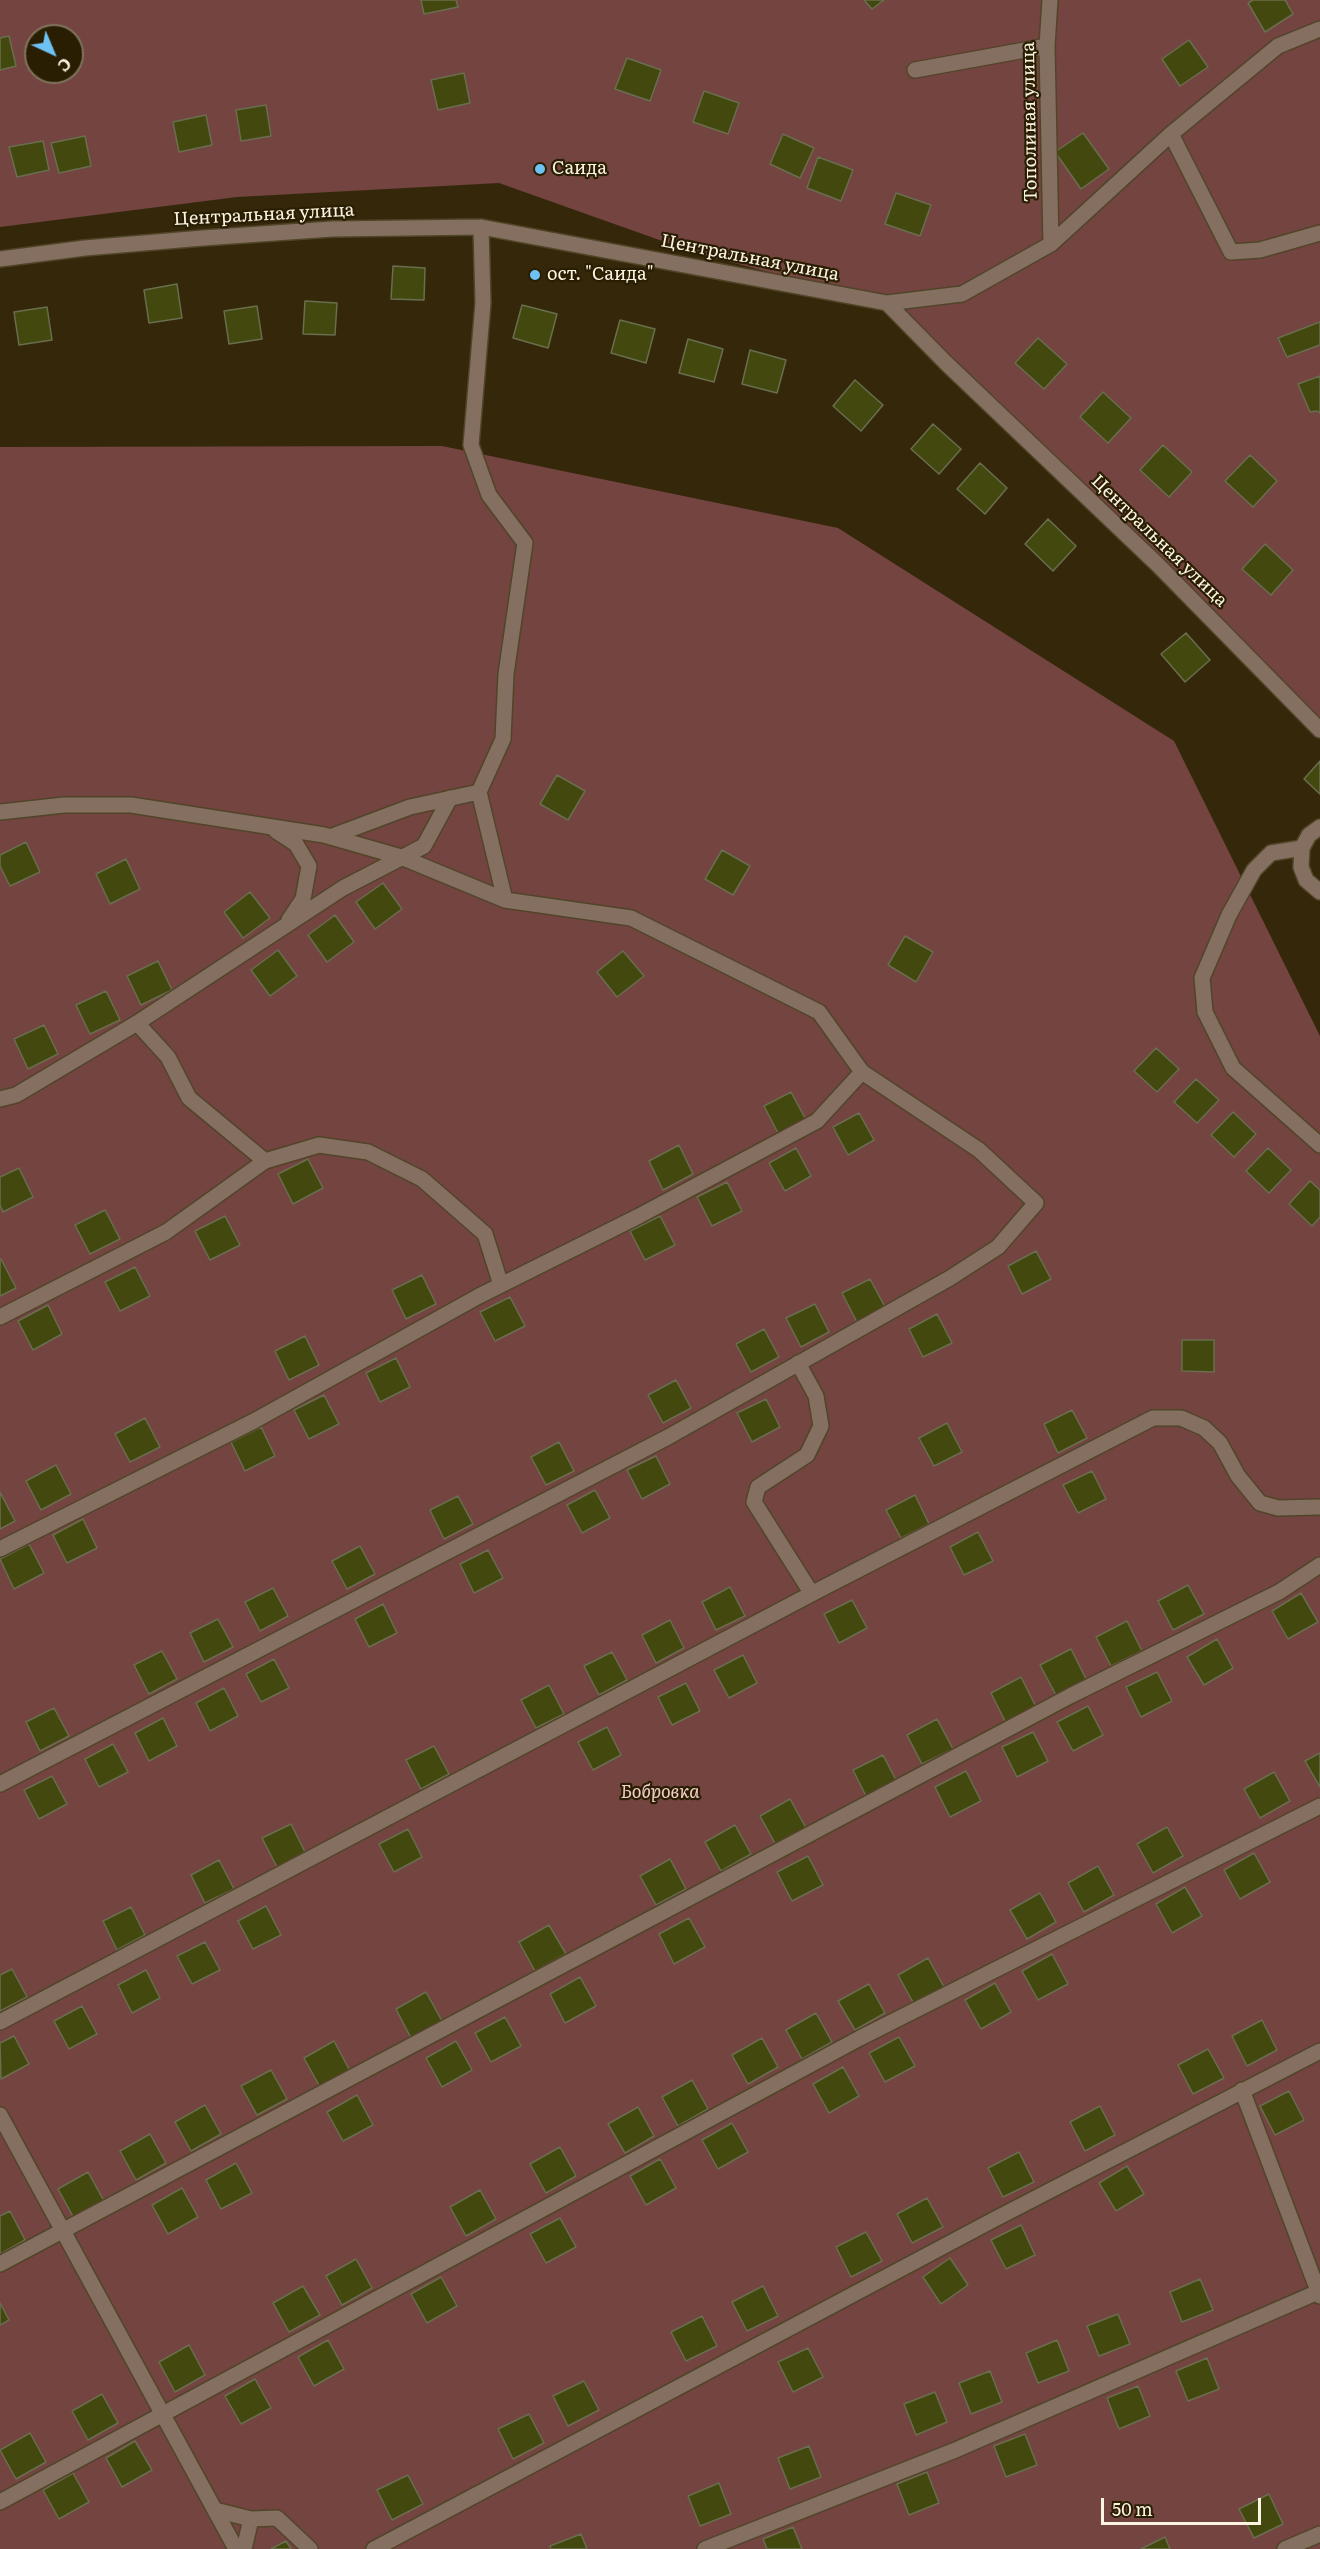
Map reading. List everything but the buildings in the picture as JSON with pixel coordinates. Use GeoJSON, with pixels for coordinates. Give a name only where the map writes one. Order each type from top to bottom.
{"type":"FeatureCollection","features":[{"type":"Feature","properties":{"kind":"street","name":"Тополиная улица"},"geometry":{"type":"LineString","coordinates":[[1050,0],[1047,46],[1051,244]]}},
{"type":"Feature","properties":{"kind":"street"},"geometry":{"type":"LineString","coordinates":[[887,303],[962,294],[1051,244],[1171,134],[1278,46],[1320,29]]}},
{"type":"Feature","properties":{"kind":"street"},"geometry":{"type":"LineString","coordinates":[[915,70],[1047,46]]}},
{"type":"Feature","properties":{"kind":"street"},"geometry":{"type":"LineString","coordinates":[[1171,134],[1231,252],[1260,249],[1320,233]]}},
{"type":"Feature","properties":{"kind":"street"},"geometry":{"type":"LineString","coordinates":[[481,227],[483,303],[471,445],[489,495],[525,543],[506,674],[503,738],[478,792],[505,900]]}},
{"type":"Feature","properties":{"kind":"street","name":"Центральная улица"},"geometry":{"type":"LineString","coordinates":[[0,259],[85,248],[332,229],[481,227],[887,303],[946,363],[1158,565],[1320,730]]}},
{"type":"Feature","properties":{"kind":"street"},"geometry":{"type":"LineString","coordinates":[[330,837],[410,807],[478,792]]}},
{"type":"Feature","properties":{"kind":"street"},"geometry":{"type":"LineString","coordinates":[[0,1100],[16,1095],[136,1023],[344,888],[424,846],[450,798]]}},
{"type":"Feature","properties":{"kind":"street"},"geometry":{"type":"LineString","coordinates":[[0,1784],[668,1437],[950,1278],[998,1247],[1035,1203],[979,1150],[862,1072],[819,1012],[631,918],[505,900],[401,857],[330,837],[271,827],[131,805],[64,804],[2,814]]}},
{"type":"Feature","properties":{"kind":"street"},"geometry":{"type":"LineString","coordinates":[[271,827],[296,844],[309,866],[303,899],[284,927]]}},
{"type":"Feature","properties":{"kind":"street"},"geometry":{"type":"LineString","coordinates":[[1320,827],[1309,835],[1302,848],[1301,867],[1306,880],[1320,892]]}},
{"type":"Feature","properties":{"kind":"street"},"geometry":{"type":"LineString","coordinates":[[1302,848],[1271,853],[1254,870],[1229,915],[1202,978],[1204,1012],[1233,1068],[1320,1145]]}},
{"type":"Feature","properties":{"kind":"street"},"geometry":{"type":"LineString","coordinates":[[136,1023],[168,1057],[189,1098],[265,1161]]}},
{"type":"Feature","properties":{"kind":"street"},"geometry":{"type":"LineString","coordinates":[[0,1549],[254,1421],[501,1285],[639,1216],[817,1121],[862,1072]]}},
{"type":"Feature","properties":{"kind":"street"},"geometry":{"type":"LineString","coordinates":[[0,1317],[166,1232],[265,1161],[319,1144],[368,1152],[422,1179],[485,1234],[501,1285]]}},
{"type":"Feature","properties":{"kind":"street"},"geometry":{"type":"LineString","coordinates":[[798,1363],[816,1396],[821,1426],[807,1455],[758,1487],[754,1502],[812,1594]]}},
{"type":"Feature","properties":{"kind":"street"},"geometry":{"type":"LineString","coordinates":[[0,2022],[812,1594],[1153,1419],[1181,1418],[1204,1428],[1220,1443],[1238,1476],[1260,1503],[1278,1508],[1320,1507]]}},
{"type":"Feature","properties":{"kind":"street"},"geometry":{"type":"LineString","coordinates":[[0,2264],[1070,1696],[1279,1592],[1320,1565]]}},
{"type":"Feature","properties":{"kind":"street"},"geometry":{"type":"LineString","coordinates":[[0,2502],[860,2038],[1320,1806]]}},
{"type":"Feature","properties":{"kind":"street"},"geometry":{"type":"LineString","coordinates":[[375,2549],[1242,2090],[1320,2051]]}},
{"type":"Feature","properties":{"kind":"street"},"geometry":{"type":"LineString","coordinates":[[705,2549],[953,2451],[1319,2293],[1242,2090]]}},
{"type":"Feature","properties":{"kind":"street"},"geometry":{"type":"LineString","coordinates":[[0,2115],[236,2549]]}},
{"type":"Feature","properties":{"kind":"street"},"geometry":{"type":"LineString","coordinates":[[215,2510],[251,2519],[277,2518],[310,2549]]}},
{"type":"Feature","properties":{"kind":"street"},"geometry":{"type":"LineString","coordinates":[[244,2549],[251,2519]]}},
{"type":"Feature","properties":{"kind":"street"},"geometry":{"type":"LineString","coordinates":[[1285,2549],[1320,2534]]}},
{"type":"Feature","properties":{"kind":"green space"},"geometry":{"type":"Polygon","coordinates":[[[0,0],[1320,0],[1320,727],[887,303],[696,253],[499,183],[237,197],[0,227],[0,0]]]}},
{"type":"Feature","properties":{"kind":"green space","name":"Бобровка"},"geometry":{"type":"Polygon","coordinates":[[[442,446],[838,528],[1174,741],[1320,1036],[1320,2549],[0,2549],[0,447],[442,446]]]}},
{"type":"Feature","properties":{"kind":"place","name":"Саида"},"geometry":{"type":"Point","coordinates":[540,169]}},
{"type":"Feature","properties":{"kind":"place","name":"ост. \"Саида\""},"geometry":{"type":"Point","coordinates":[535,275]}}]}
